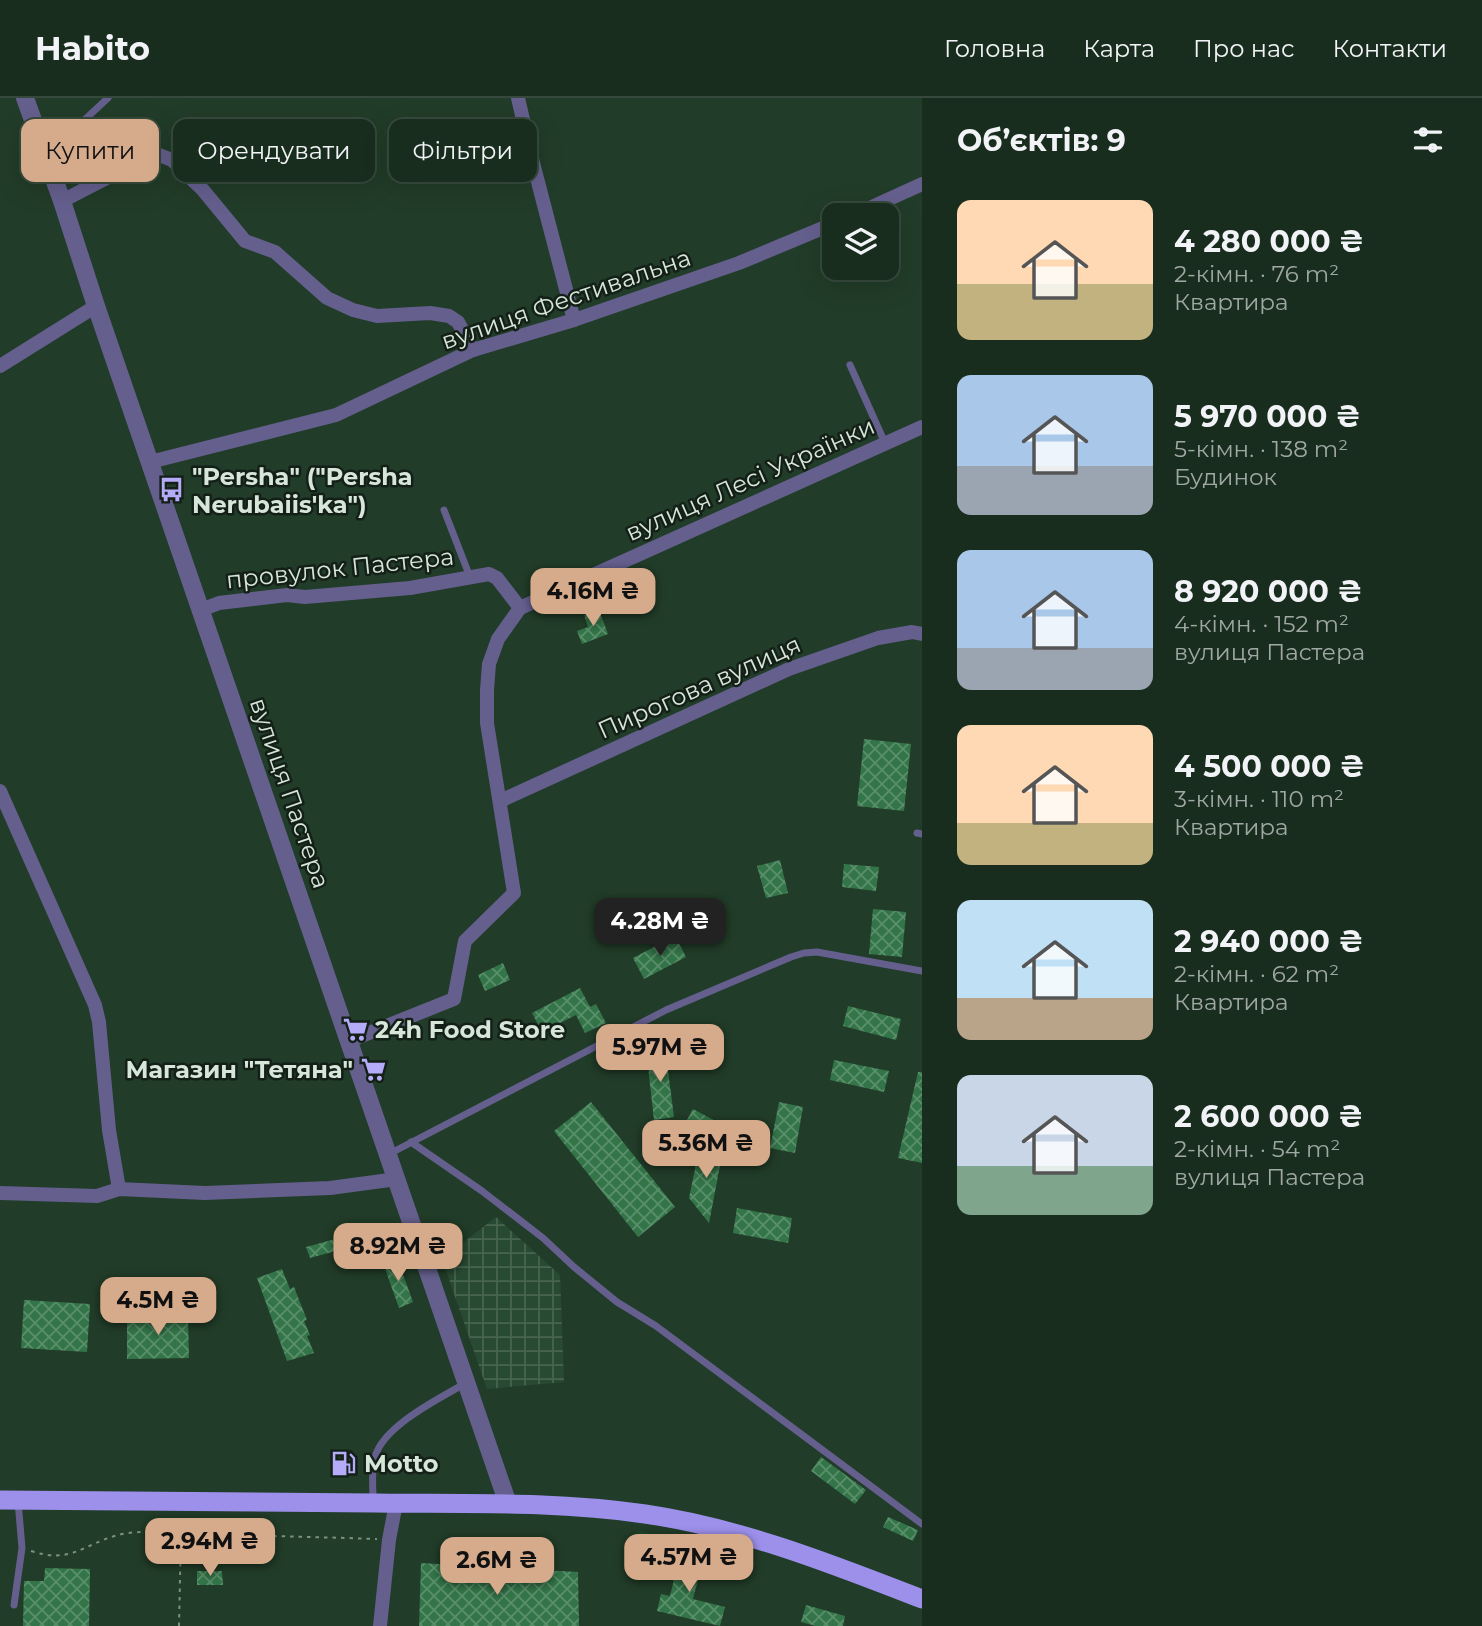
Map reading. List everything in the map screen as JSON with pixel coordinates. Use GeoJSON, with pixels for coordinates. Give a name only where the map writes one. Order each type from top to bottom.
{"type":"FeatureCollection","features":[{"type":"Feature","properties":{"kind":"highway"},"geometry":{"type":"LineString","coordinates":[[9,1500],[509,1504],[601,1509],[705,1525],[812,1556],[922,1599]]}},
{"type":"Feature","properties":{"kind":"street","name":"вулиця Пастера"},"geometry":{"type":"LineString","coordinates":[[25,98],[34,119]]}},
{"type":"Feature","properties":{"kind":"street"},"geometry":{"type":"LineString","coordinates":[[518,98],[574,320]]}},
{"type":"Feature","properties":{"kind":"street"},"geometry":{"type":"LineString","coordinates":[[159,155],[172,160],[203,190],[245,241],[275,252],[327,298],[353,310],[377,316],[430,313],[449,316],[458,322],[473,351]]}},
{"type":"Feature","properties":{"kind":"street","name":"вулиця Пастера"},"geometry":{"type":"LineString","coordinates":[[57,182],[96,306],[509,1504]]}},
{"type":"Feature","properties":{"kind":"street"},"geometry":{"type":"LineString","coordinates":[[62,201],[99,182]]}},
{"type":"Feature","properties":{"kind":"street"},"geometry":{"type":"LineString","coordinates":[[880,203],[922,184]]}},
{"type":"Feature","properties":{"kind":"street","name":"вулиця Фестивальна"},"geometry":{"type":"LineString","coordinates":[[150,462],[336,415],[473,351],[574,320],[739,263],[822,228]]}},
{"type":"Feature","properties":{"kind":"street"},"geometry":{"type":"LineString","coordinates":[[0,366],[96,306]]}},
{"type":"Feature","properties":{"kind":"street","name":"вулиця Лесі Українки"},"geometry":{"type":"LineString","coordinates":[[520,608],[922,426]]}},
{"type":"Feature","properties":{"kind":"street","name":"провулок Пастера"},"geometry":{"type":"LineString","coordinates":[[201,610],[219,603],[287,595],[305,597],[410,588],[489,574],[497,578],[520,608]]}},
{"type":"Feature","properties":{"kind":"street"},"geometry":{"type":"LineString","coordinates":[[349,1041],[454,999],[465,942],[514,892],[487,723],[489,664],[498,639],[520,608]]}},
{"type":"Feature","properties":{"kind":"street","name":"Пирогова вулиця"},"geometry":{"type":"LineString","coordinates":[[500,801],[789,669],[878,638],[912,632],[922,634]]}},
{"type":"Feature","properties":{"kind":"street"},"geometry":{"type":"LineString","coordinates":[[0,792],[94,1005],[99,1022],[109,1130],[119,1189]]}},
{"type":"Feature","properties":{"kind":"street"},"geometry":{"type":"LineString","coordinates":[[0,1193],[97,1196],[119,1189],[205,1193],[330,1188],[397,1179]]}},
{"type":"Feature","properties":{"kind":"street"},"geometry":{"type":"LineString","coordinates":[[380,1626],[389,1540],[396,1503]]}},
{"type":"Feature","properties":{"kind":"lane"},"geometry":{"type":"LineString","coordinates":[[85,119],[108,98]]}},
{"type":"Feature","properties":{"kind":"lane"},"geometry":{"type":"LineString","coordinates":[[849,365],[885,443]]}},
{"type":"Feature","properties":{"kind":"lane"},"geometry":{"type":"LineString","coordinates":[[444,510],[470,577]]}},
{"type":"Feature","properties":{"kind":"lane"},"geometry":{"type":"LineString","coordinates":[[388,1154],[666,1010],[804,953],[922,971]]}},
{"type":"Feature","properties":{"kind":"lane"},"geometry":{"type":"LineString","coordinates":[[411,1142],[482,1191],[543,1238],[617,1302],[656,1326],[922,1524]]}},
{"type":"Feature","properties":{"kind":"lane"},"geometry":{"type":"LineString","coordinates":[[373,1503],[375,1457],[382,1443],[416,1411],[467,1383]]}},
{"type":"Feature","properties":{"kind":"lane"},"geometry":{"type":"LineString","coordinates":[[9,1500],[22,1548],[14,1605]]}},
{"type":"Feature","properties":{"kind":"path"},"geometry":{"type":"LineString","coordinates":[[22,1548],[44,1555],[61,1556],[75,1553],[117,1535],[130,1533],[389,1540]]}},
{"type":"Feature","properties":{"kind":"path"},"geometry":{"type":"LineString","coordinates":[[178,1626],[181,1533]]}},
{"type":"Feature","properties":{"kind":"shaded area"},"geometry":{"type":"Polygon","coordinates":[[[496,1217],[560,1275],[564,1382],[487,1389],[442,1259],[496,1217]]]}},
{"type":"Feature","properties":{"kind":"green space"},"geometry":{"type":"Polygon","coordinates":[[[637,1531],[729,1548],[717,1558],[645,1544],[637,1531]]]}},
{"type":"Feature","properties":{"kind":"building"},"geometry":{"type":"Polygon","coordinates":[[[599,610],[608,634],[582,644],[577,631],[588,627],[584,615],[599,610]]]}},
{"type":"Feature","properties":{"kind":"building"},"geometry":{"type":"Polygon","coordinates":[[[864,739],[911,744],[904,811],[857,806],[864,739]]]}},
{"type":"Feature","properties":{"kind":"building"},"geometry":{"type":"Polygon","coordinates":[[[780,860],[788,893],[766,898],[757,866],[780,860]]]}},
{"type":"Feature","properties":{"kind":"building"},"geometry":{"type":"Polygon","coordinates":[[[844,864],[879,867],[876,891],[842,887],[844,864]]]}},
{"type":"Feature","properties":{"kind":"building"},"geometry":{"type":"Polygon","coordinates":[[[873,909],[906,912],[902,957],[869,954],[873,909]]]}},
{"type":"Feature","properties":{"kind":"building"},"geometry":{"type":"Polygon","coordinates":[[[675,936],[686,957],[644,979],[633,958],[675,936]]]}},
{"type":"Feature","properties":{"kind":"building"},"geometry":{"type":"Polygon","coordinates":[[[503,963],[510,980],[485,991],[478,975],[503,963]]]}},
{"type":"Feature","properties":{"kind":"building"},"geometry":{"type":"Polygon","coordinates":[[[580,988],[590,1007],[596,1004],[606,1023],[585,1033],[576,1015],[542,1032],[532,1013],[580,988]]]}},
{"type":"Feature","properties":{"kind":"building"},"geometry":{"type":"Polygon","coordinates":[[[848,1006],[901,1019],[896,1040],[843,1026],[848,1006]]]}},
{"type":"Feature","properties":{"kind":"building"},"geometry":{"type":"Polygon","coordinates":[[[665,1047],[674,1117],[654,1120],[646,1049],[665,1047]]]}},
{"type":"Feature","properties":{"kind":"building"},"geometry":{"type":"Polygon","coordinates":[[[834,1060],[889,1071],[884,1092],[830,1080],[834,1060]]]}},
{"type":"Feature","properties":{"kind":"building"},"geometry":{"type":"Polygon","coordinates":[[[918,1072],[922,1072],[922,1163],[898,1158],[918,1072]]]}},
{"type":"Feature","properties":{"kind":"building"},"geometry":{"type":"Polygon","coordinates":[[[591,1102],[675,1207],[638,1237],[554,1131],[591,1102]]]}},
{"type":"Feature","properties":{"kind":"building"},"geometry":{"type":"Polygon","coordinates":[[[779,1102],[803,1107],[795,1153],[770,1148],[779,1102]]]}},
{"type":"Feature","properties":{"kind":"building"},"geometry":{"type":"Polygon","coordinates":[[[693,1109],[719,1123],[713,1135],[687,1120],[693,1109]]]}},
{"type":"Feature","properties":{"kind":"building"},"geometry":{"type":"Polygon","coordinates":[[[700,1145],[723,1150],[709,1223],[689,1198],[700,1145]]]}},
{"type":"Feature","properties":{"kind":"building"},"geometry":{"type":"Polygon","coordinates":[[[737,1208],[792,1218],[788,1243],[733,1233],[737,1208]]]}},
{"type":"Feature","properties":{"kind":"building"},"geometry":{"type":"Polygon","coordinates":[[[339,1238],[343,1249],[310,1258],[306,1247],[339,1238]]]}},
{"type":"Feature","properties":{"kind":"building"},"geometry":{"type":"Polygon","coordinates":[[[397,1258],[413,1302],[399,1308],[383,1263],[397,1258]]]}},
{"type":"Feature","properties":{"kind":"building"},"geometry":{"type":"Polygon","coordinates":[[[282,1269],[290,1289],[294,1287],[307,1320],[304,1321],[310,1335],[307,1336],[314,1353],[287,1361],[257,1278],[282,1269]]]}},
{"type":"Feature","properties":{"kind":"building"},"geometry":{"type":"Polygon","coordinates":[[[24,1300],[90,1304],[87,1352],[21,1348],[24,1300]]]}},
{"type":"Feature","properties":{"kind":"building"},"geometry":{"type":"Polygon","coordinates":[[[188,1315],[189,1358],[127,1359],[127,1316],[188,1315]]]}},
{"type":"Feature","properties":{"kind":"building"},"geometry":{"type":"Polygon","coordinates":[[[821,1457],[866,1490],[855,1504],[811,1471],[821,1457]]]}},
{"type":"Feature","properties":{"kind":"building"},"geometry":{"type":"Polygon","coordinates":[[[888,1517],[918,1530],[913,1541],[883,1527],[888,1517]]]}},
{"type":"Feature","properties":{"kind":"building"},"geometry":{"type":"Polygon","coordinates":[[[681,1551],[704,1557],[693,1599],[725,1607],[720,1626],[657,1611],[661,1594],[670,1596],[681,1551]]]}},
{"type":"Feature","properties":{"kind":"building"},"geometry":{"type":"Polygon","coordinates":[[[421,1563],[578,1572],[579,1626],[419,1626],[421,1563]]]}},
{"type":"Feature","properties":{"kind":"building"},"geometry":{"type":"Polygon","coordinates":[[[45,1568],[90,1569],[89,1626],[23,1626],[24,1581],[44,1581],[45,1568]]]}},
{"type":"Feature","properties":{"kind":"building"},"geometry":{"type":"Polygon","coordinates":[[[197,1571],[222,1571],[223,1585],[197,1585],[197,1571]]]}},
{"type":"Feature","properties":{"kind":"building"},"geometry":{"type":"Polygon","coordinates":[[[806,1605],[845,1616],[843,1626],[816,1626],[801,1622],[806,1605]]]}},
{"type":"Feature","properties":{"kind":"place","name":"\"Persha\" (\"Persha Nerubaiis'ka\")"},"geometry":{"type":"Point","coordinates":[172,490]}},
{"type":"Feature","properties":{"kind":"place","name":"24h Food Store"},"geometry":{"type":"Point","coordinates":[355,1029]}},
{"type":"Feature","properties":{"kind":"place","name":"Магазин \"Тетяна\""},"geometry":{"type":"Point","coordinates":[373,1069]}},
{"type":"Feature","properties":{"kind":"place","name":"Motto"},"geometry":{"type":"Point","coordinates":[344,1463]}}]}
